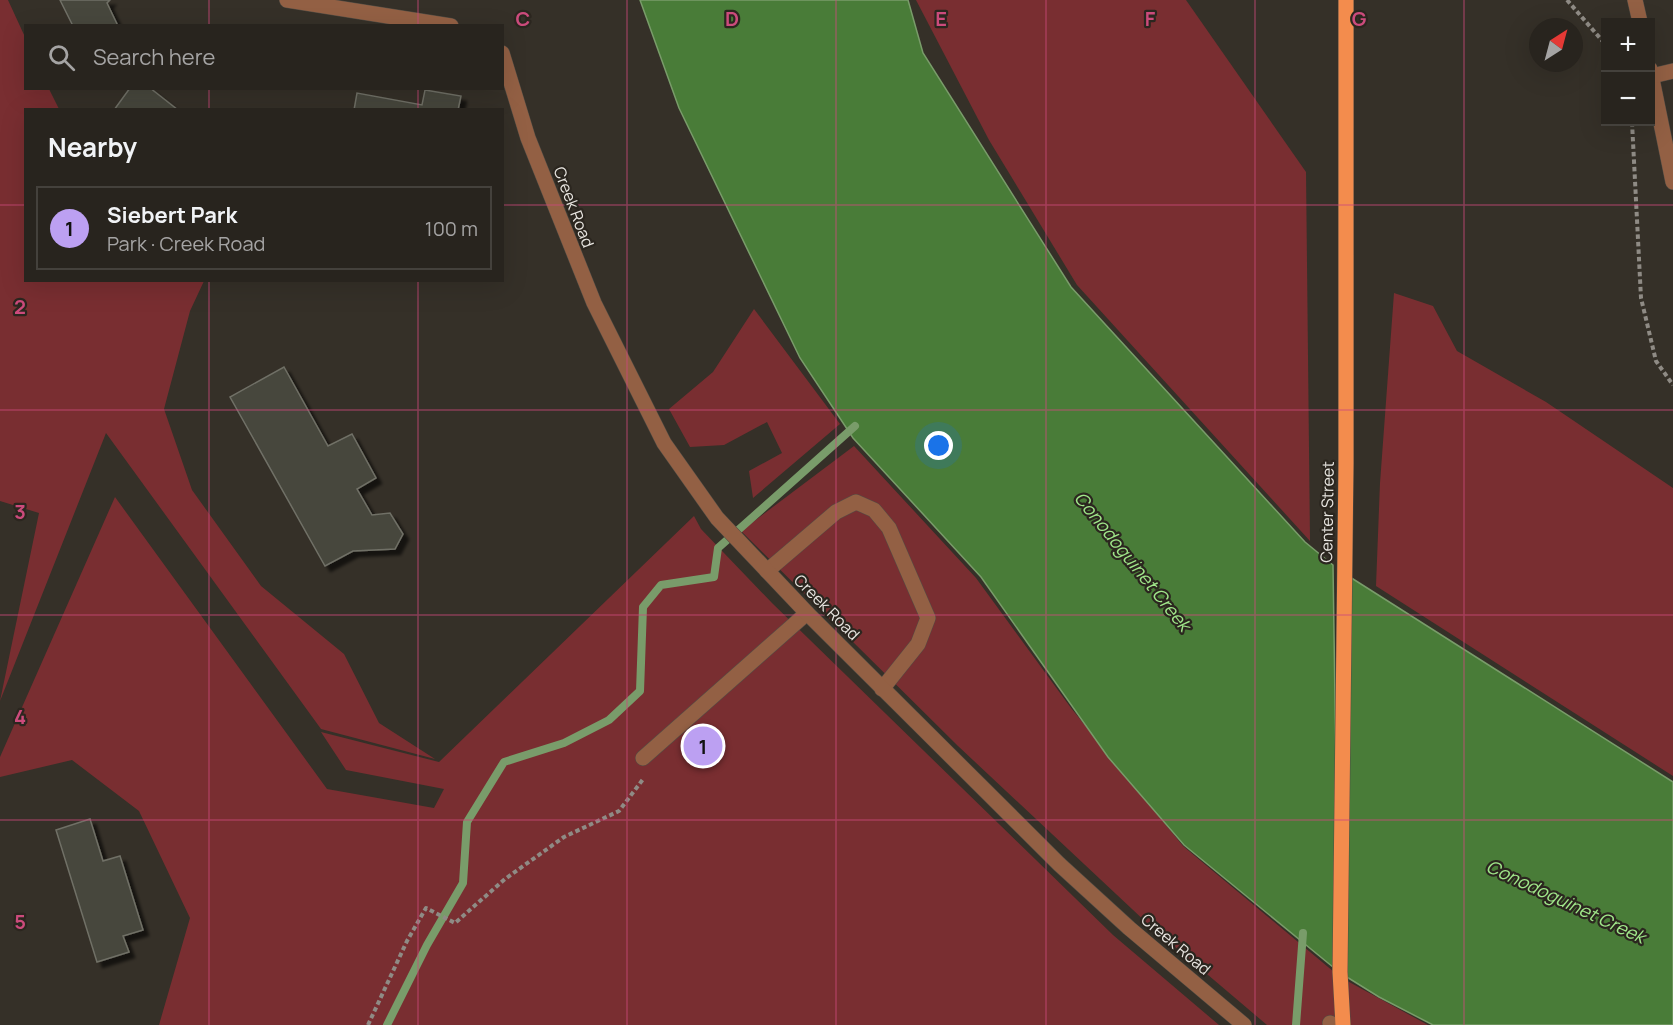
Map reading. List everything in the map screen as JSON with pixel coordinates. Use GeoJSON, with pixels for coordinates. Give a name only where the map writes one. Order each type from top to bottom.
{"type":"FeatureCollection","features":[{"type":"Feature","properties":{"kind":"main road","name":"Center Street"},"geometry":{"type":"LineString","coordinates":[[1336,1024],[1340,972],[1346,464],[1346,0]]}},
{"type":"Feature","properties":{"kind":"street"},"geometry":{"type":"LineString","coordinates":[[288,0],[438,24]]}},
{"type":"Feature","properties":{"kind":"street"},"geometry":{"type":"LineString","coordinates":[[1635,0],[1639,18]]}},
{"type":"Feature","properties":{"kind":"street","name":"Creek Road"},"geometry":{"type":"LineString","coordinates":[[504,60],[521,116],[569,245],[599,313],[664,443],[717,518],[807,613],[1059,864],[1129,928],[1244,1025]]}},
{"type":"Feature","properties":{"kind":"street"},"geometry":{"type":"LineString","coordinates":[[1655,73],[1673,71]]}},
{"type":"Feature","properties":{"kind":"street"},"geometry":{"type":"LineString","coordinates":[[1655,93],[1673,182]]}},
{"type":"Feature","properties":{"kind":"street"},"geometry":{"type":"LineString","coordinates":[[767,571],[836,512],[855,502],[874,510],[889,528],[928,618],[918,644],[882,688]]}},
{"type":"Feature","properties":{"kind":"street"},"geometry":{"type":"LineString","coordinates":[[643,758],[807,613]]}},
{"type":"Feature","properties":{"kind":"path"},"geometry":{"type":"LineString","coordinates":[[1567,0],[1601,40]]}},
{"type":"Feature","properties":{"kind":"path"},"geometry":{"type":"LineString","coordinates":[[1632,126],[1641,298],[1656,361],[1673,385]]}},
{"type":"Feature","properties":{"kind":"path"},"geometry":{"type":"LineString","coordinates":[[368,1025],[407,941],[426,909],[455,923],[505,879],[564,837],[619,811],[651,768],[643,758]]}},
{"type":"Feature","properties":{"kind":"shaded area"},"geometry":{"type":"Polygon","coordinates":[[[0,0],[8,0],[24,35],[24,90],[50,90],[58,108],[24,108],[24,282],[204,282],[190,311],[164,409],[192,490],[261,586],[344,654],[379,723],[435,759],[321,729],[106,433],[0,701],[39,513],[0,501],[0,0]]]}},
{"type":"Feature","properties":{"kind":"shaded area"},"geometry":{"type":"Polygon","coordinates":[[[916,0],[1186,0],[1306,172],[1310,541],[1077,285],[989,140],[916,0]]]}},
{"type":"Feature","properties":{"kind":"shaded area"},"geometry":{"type":"Polygon","coordinates":[[[1394,293],[1433,306],[1457,351],[1546,402],[1673,488],[1673,776],[1376,586],[1380,483],[1394,293]]]}},
{"type":"Feature","properties":{"kind":"shaded area"},"geometry":{"type":"Polygon","coordinates":[[[754,309],[840,424],[753,498],[749,471],[782,453],[767,422],[724,445],[690,447],[669,409],[713,372],[754,309]]]}},
{"type":"Feature","properties":{"kind":"shaded area"},"geometry":{"type":"Polygon","coordinates":[[[854,446],[976,578],[1071,708],[1183,846],[1340,977],[1428,1025],[1267,1025],[1148,924],[958,746],[741,531],[854,446]]]}},
{"type":"Feature","properties":{"kind":"shaded area"},"geometry":{"type":"Polygon","coordinates":[[[115,497],[327,789],[434,808],[444,789],[346,770],[321,732],[439,762],[694,516],[701,529],[772,603],[1113,935],[1219,1025],[159,1025],[190,918],[139,811],[72,760],[0,777],[0,757],[115,497]]]}},
{"type":"Feature","properties":{"kind":"water","name":"Conodoguinet Creek"},"geometry":{"type":"Polygon","coordinates":[[[640,0],[908,0],[923,53],[1071,287],[1305,542],[1333,565],[1339,972],[1184,845],[1108,757],[981,577],[853,438],[800,358],[679,108],[640,0]]]}},
{"type":"Feature","properties":{"kind":"water","name":"Conodoguinet Creek"},"geometry":{"type":"Polygon","coordinates":[[[1342,572],[1673,782],[1673,1025],[1433,1025],[1379,997],[1342,974],[1342,572]]]}},
{"type":"Feature","properties":{"kind":"building"},"geometry":{"type":"Polygon","coordinates":[[[60,0],[110,0],[107,3],[117,24],[72,24],[60,0]]]}},
{"type":"Feature","properties":{"kind":"building"},"geometry":{"type":"Polygon","coordinates":[[[129,90],[153,90],[175,108],[115,108],[129,90]]]}},
{"type":"Feature","properties":{"kind":"building"},"geometry":{"type":"Polygon","coordinates":[[[425,90],[461,96],[458,108],[354,108],[357,93],[422,105],[425,90]]]}},
{"type":"Feature","properties":{"kind":"building"},"geometry":{"type":"Polygon","coordinates":[[[284,367],[328,446],[352,434],[376,478],[357,489],[372,515],[390,513],[403,534],[395,549],[353,551],[325,566],[230,397],[284,367]]]}},
{"type":"Feature","properties":{"kind":"building"},"geometry":{"type":"Polygon","coordinates":[[[90,819],[103,861],[120,856],[143,930],[123,936],[129,952],[97,962],[56,830],[90,819]]]}},
{"type":"Feature","properties":{"kind":"waterway"},"geometry":{"type":"LineString","coordinates":[[387,1025],[427,945],[463,883],[467,822],[504,762],[564,743],[609,720],[640,691],[643,607],[661,585],[714,577],[718,548],[855,426]]}},
{"type":"Feature","properties":{"kind":"waterway"},"geometry":{"type":"LineString","coordinates":[[1296,1025],[1303,933]]}},
{"type":"Feature","properties":{"kind":"place","name":"Siebert Park"},"geometry":{"type":"Point","coordinates":[703,746]}}]}
